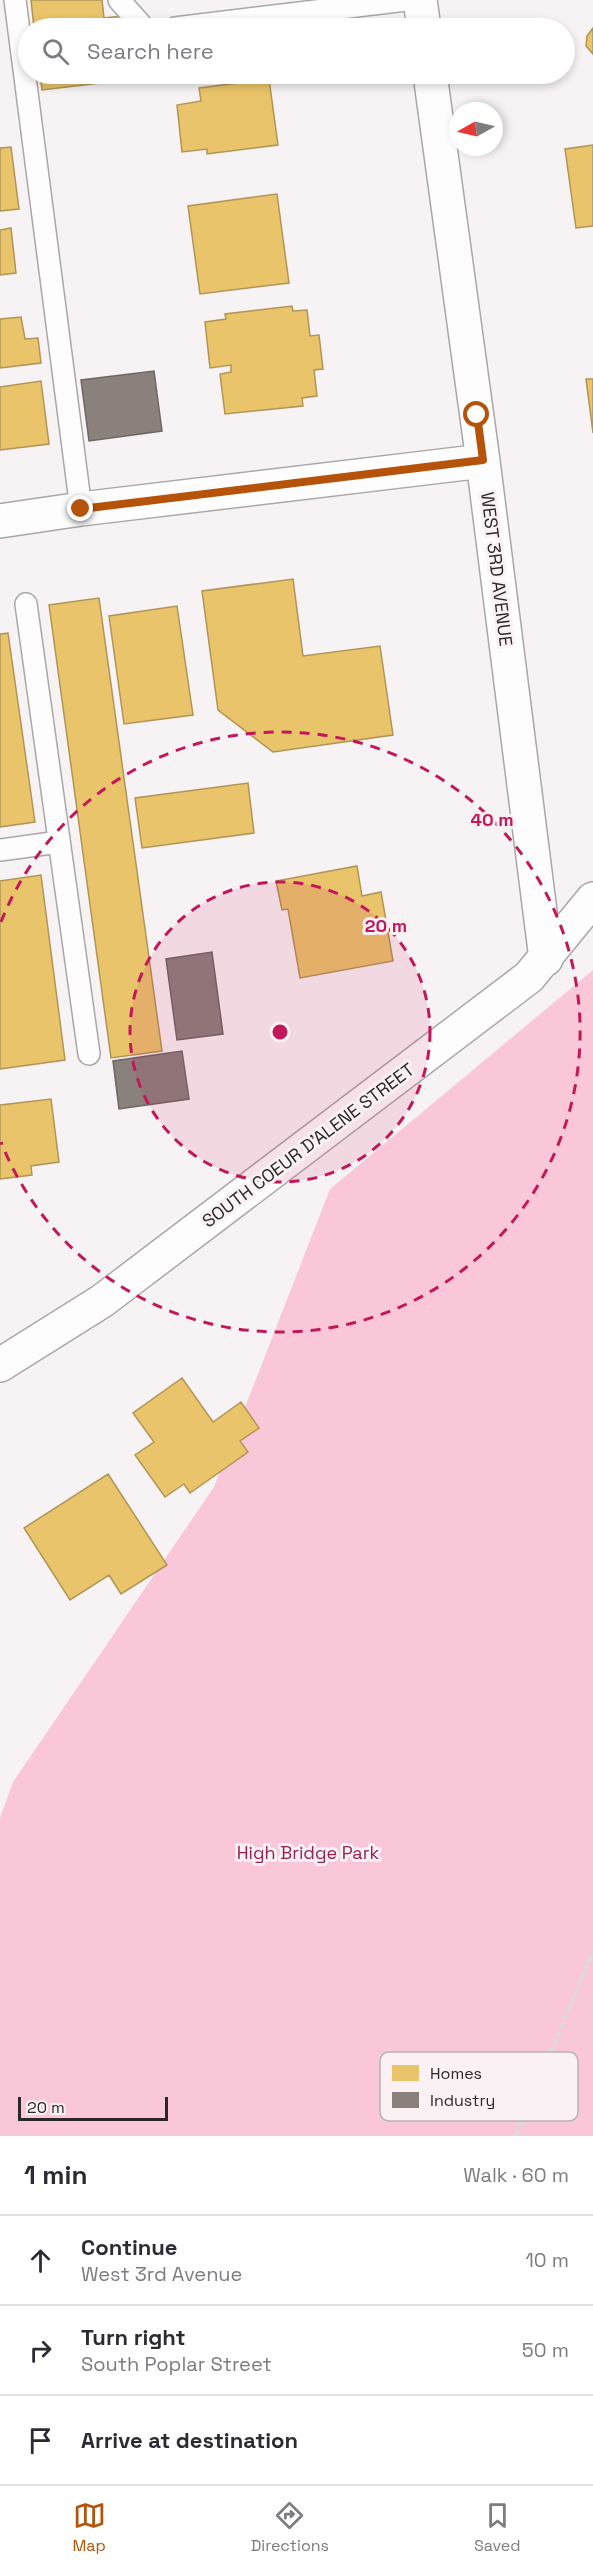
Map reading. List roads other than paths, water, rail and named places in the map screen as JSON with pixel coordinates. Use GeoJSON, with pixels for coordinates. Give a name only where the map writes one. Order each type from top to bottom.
{"type":"FeatureCollection","features":[{"type":"Feature","properties":{"kind":"street"},"geometry":{"type":"LineString","coordinates":[[420,0],[423,18]]}},
{"type":"Feature","properties":{"kind":"street","name":"WEST 3RD AVENUE"},"geometry":{"type":"LineString","coordinates":[[431,84],[483,460],[546,959]]}},
{"type":"Feature","properties":{"kind":"street"},"geometry":{"type":"LineString","coordinates":[[0,521],[483,460]]}},
{"type":"Feature","properties":{"kind":"street","name":"SOUTH COEUR D'ALENE STREET"},"geometry":{"type":"LineString","coordinates":[[0,1365],[102,1301],[522,983],[546,959],[593,899]]}},
{"type":"Feature","properties":{"kind":"lane"},"geometry":{"type":"LineString","coordinates":[[15,0],[18,23]]}},
{"type":"Feature","properties":{"kind":"lane"},"geometry":{"type":"LineString","coordinates":[[119,0],[134,18]]}},
{"type":"Feature","properties":{"kind":"lane"},"geometry":{"type":"LineString","coordinates":[[258,18],[406,0]]}},
{"type":"Feature","properties":{"kind":"lane"},"geometry":{"type":"LineString","coordinates":[[26,84],[81,509]]}},
{"type":"Feature","properties":{"kind":"lane"},"geometry":{"type":"LineString","coordinates":[[26,604],[89,1054]]}},
{"type":"Feature","properties":{"kind":"lane"},"geometry":{"type":"LineString","coordinates":[[0,850],[59,842]]}},
{"type":"Feature","properties":{"kind":"park label","name":"High Bridge Park"},"geometry":{"type":"Point","coordinates":[308,1852]}}]}
